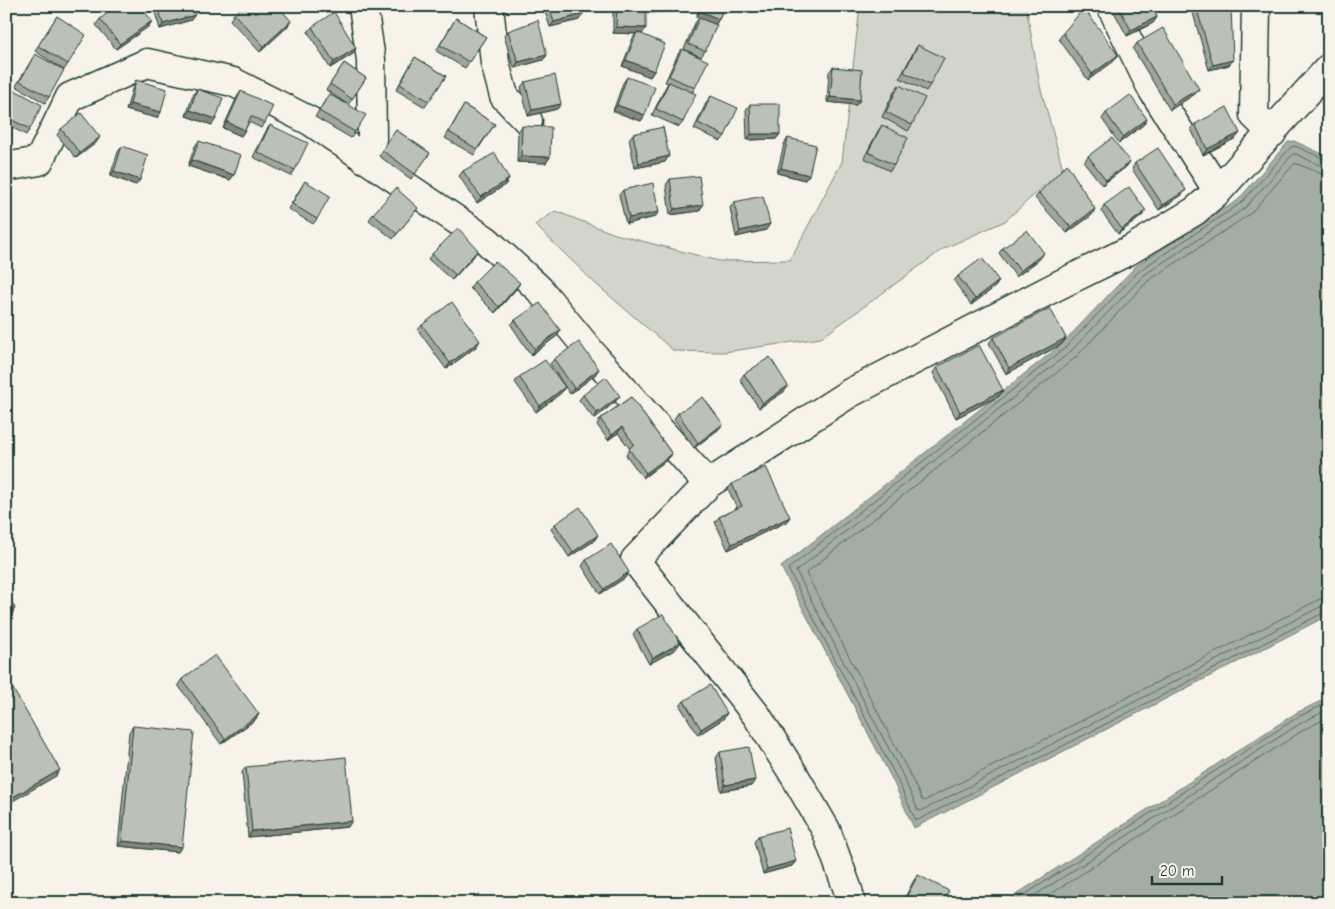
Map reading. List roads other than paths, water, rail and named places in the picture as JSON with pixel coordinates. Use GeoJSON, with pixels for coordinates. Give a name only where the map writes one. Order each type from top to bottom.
{"type":"FeatureCollection","features":[{"type":"Feature","properties":{"kind":"street"},"geometry":{"type":"LineString","coordinates":[[363,6],[371,60],[372,139],[365,159]]}},
{"type":"Feature","properties":{"kind":"street"},"geometry":{"type":"LineString","coordinates":[[489,6],[495,63],[504,96],[528,121]]}},
{"type":"Feature","properties":{"kind":"street"},"geometry":{"type":"LineString","coordinates":[[1110,6],[1152,90],[1218,191]]}},
{"type":"Feature","properties":{"kind":"street"},"geometry":{"type":"LineString","coordinates":[[1256,6],[1254,115],[1272,133]]}},
{"type":"Feature","properties":{"kind":"street"},"geometry":{"type":"LineString","coordinates":[[6,167],[39,161],[70,97],[147,63],[234,82],[310,121],[486,240],[539,289],[594,356],[708,484]]}},
{"type":"Feature","properties":{"kind":"street"},"geometry":{"type":"LineString","coordinates":[[851,903],[826,830],[793,772],[757,716],[636,560],[708,484],[850,392],[1130,250],[1195,211],[1218,191],[1329,68]]}},
{"type":"Feature","properties":{"kind":"water"},"geometry":{"type":"Polygon","coordinates":[[[1294,141],[1329,157],[1329,615],[914,828],[892,779],[781,567],[1062,344],[1136,266],[1238,200],[1288,142],[1294,141]]]}},
{"type":"Feature","properties":{"kind":"water"},"geometry":{"type":"Polygon","coordinates":[[[1329,697],[1329,903],[1003,903],[1296,713],[1329,697]]]}}]}
